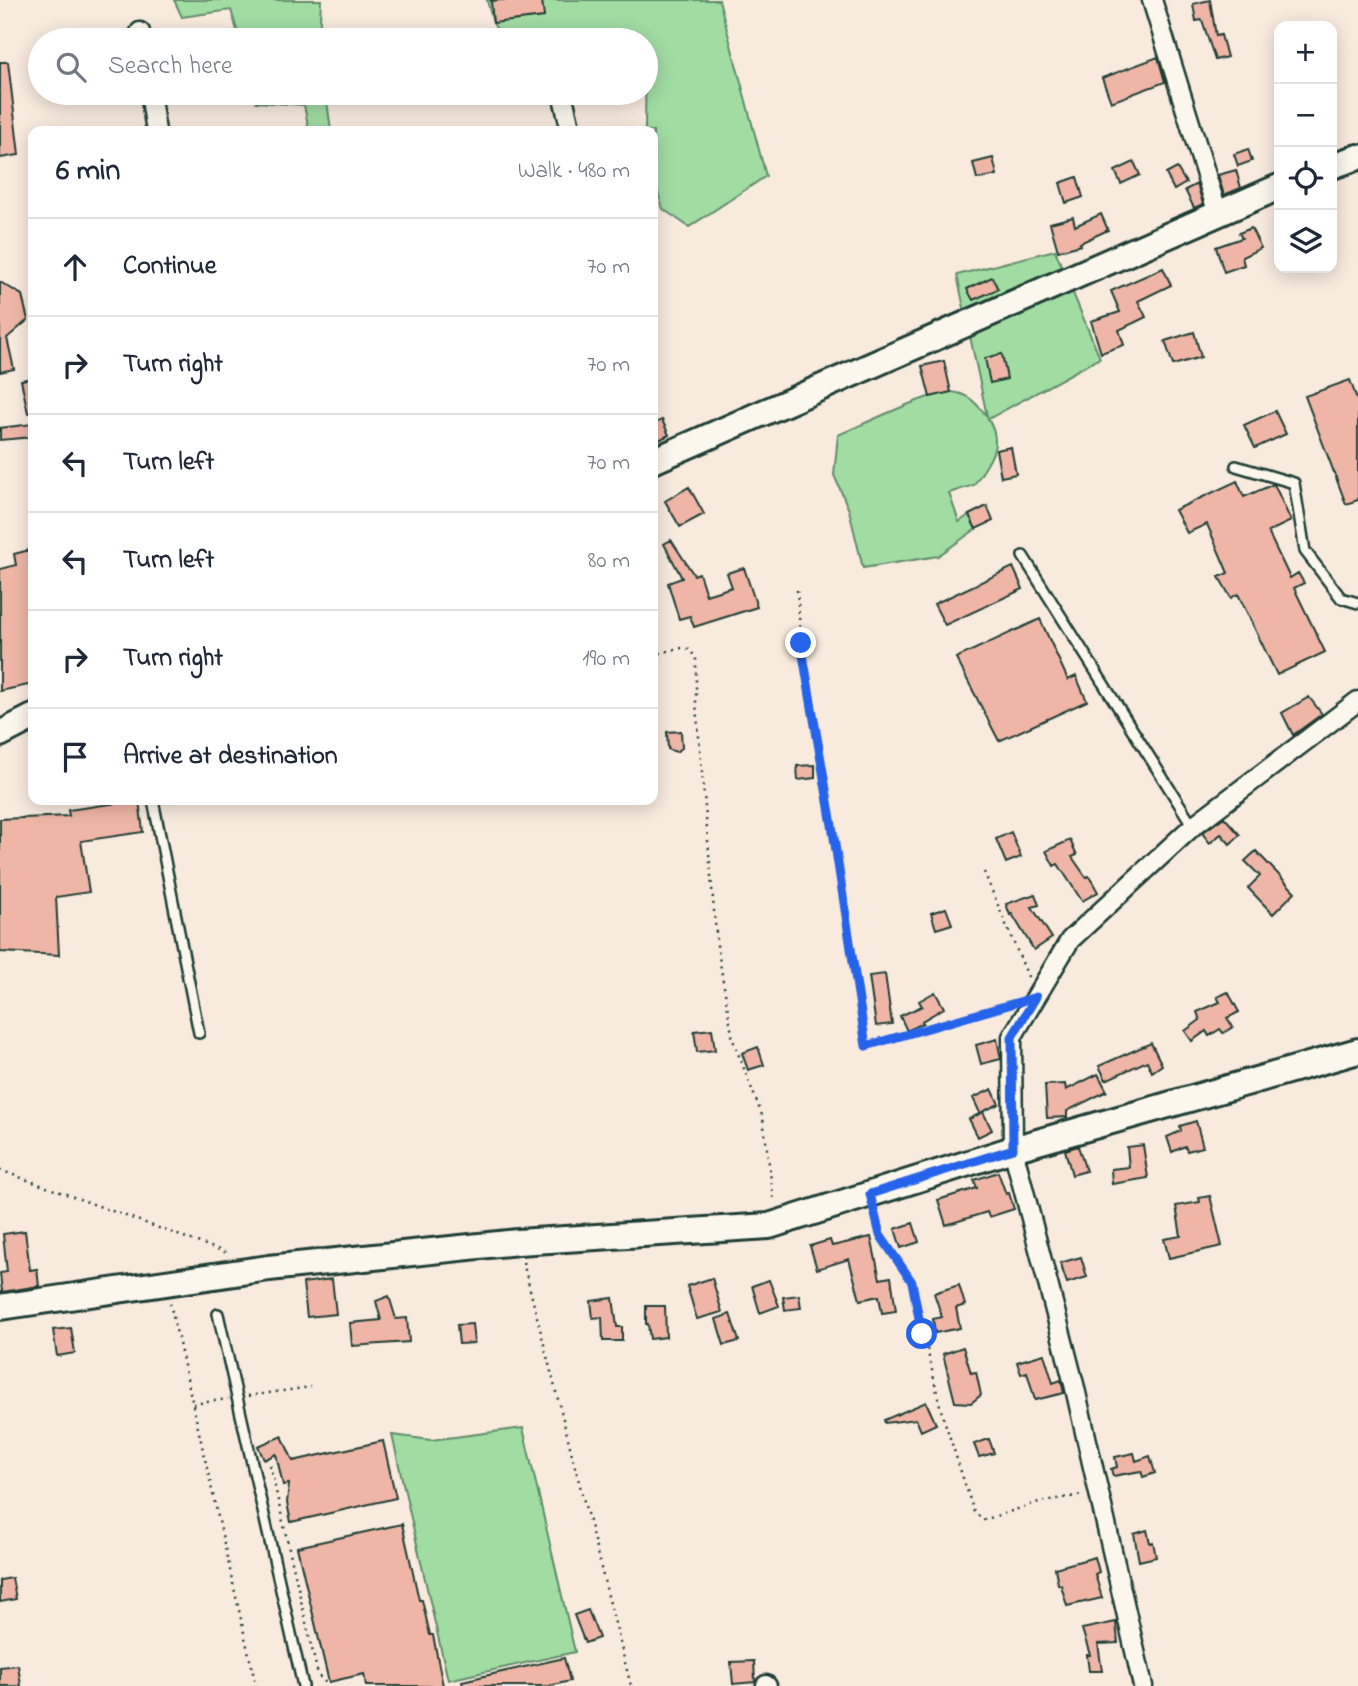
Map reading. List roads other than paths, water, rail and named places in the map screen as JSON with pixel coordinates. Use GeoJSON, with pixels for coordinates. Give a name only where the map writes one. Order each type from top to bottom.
{"type":"FeatureCollection","features":[{"type":"Feature","properties":{"kind":"street"},"geometry":{"type":"LineString","coordinates":[[1152,0],[1218,214]]}},
{"type":"Feature","properties":{"kind":"street"},"geometry":{"type":"LineString","coordinates":[[152,105],[155,126]]}},
{"type":"Feature","properties":{"kind":"street"},"geometry":{"type":"LineString","coordinates":[[565,105],[570,126]]}},
{"type":"Feature","properties":{"kind":"street"},"geometry":{"type":"LineString","coordinates":[[1337,164],[1358,157]]}},
{"type":"Feature","properties":{"kind":"street"},"geometry":{"type":"LineString","coordinates":[[658,459],[1274,189]]}},
{"type":"Feature","properties":{"kind":"street"},"geometry":{"type":"LineString","coordinates":[[1143,1686],[1074,1384],[1013,1149],[1012,1037],[1070,940],[1193,826],[1358,701]]}},
{"type":"Feature","properties":{"kind":"street"},"geometry":{"type":"LineString","coordinates":[[1,728],[28,719]]}},
{"type":"Feature","properties":{"kind":"street"},"geometry":{"type":"LineString","coordinates":[[0,1307],[269,1268],[518,1242],[776,1224],[1013,1149],[1358,1051]]}},
{"type":"Feature","properties":{"kind":"lane"},"geometry":{"type":"LineString","coordinates":[[1236,466],[1294,483],[1305,551],[1341,598],[1358,603]]}},
{"type":"Feature","properties":{"kind":"lane"},"geometry":{"type":"LineString","coordinates":[[1023,556],[1193,826]]}},
{"type":"Feature","properties":{"kind":"lane"},"geometry":{"type":"LineString","coordinates":[[154,805],[199,1033]]}},
{"type":"Feature","properties":{"kind":"lane"},"geometry":{"type":"LineString","coordinates":[[218,1314],[303,1686]]}}]}
